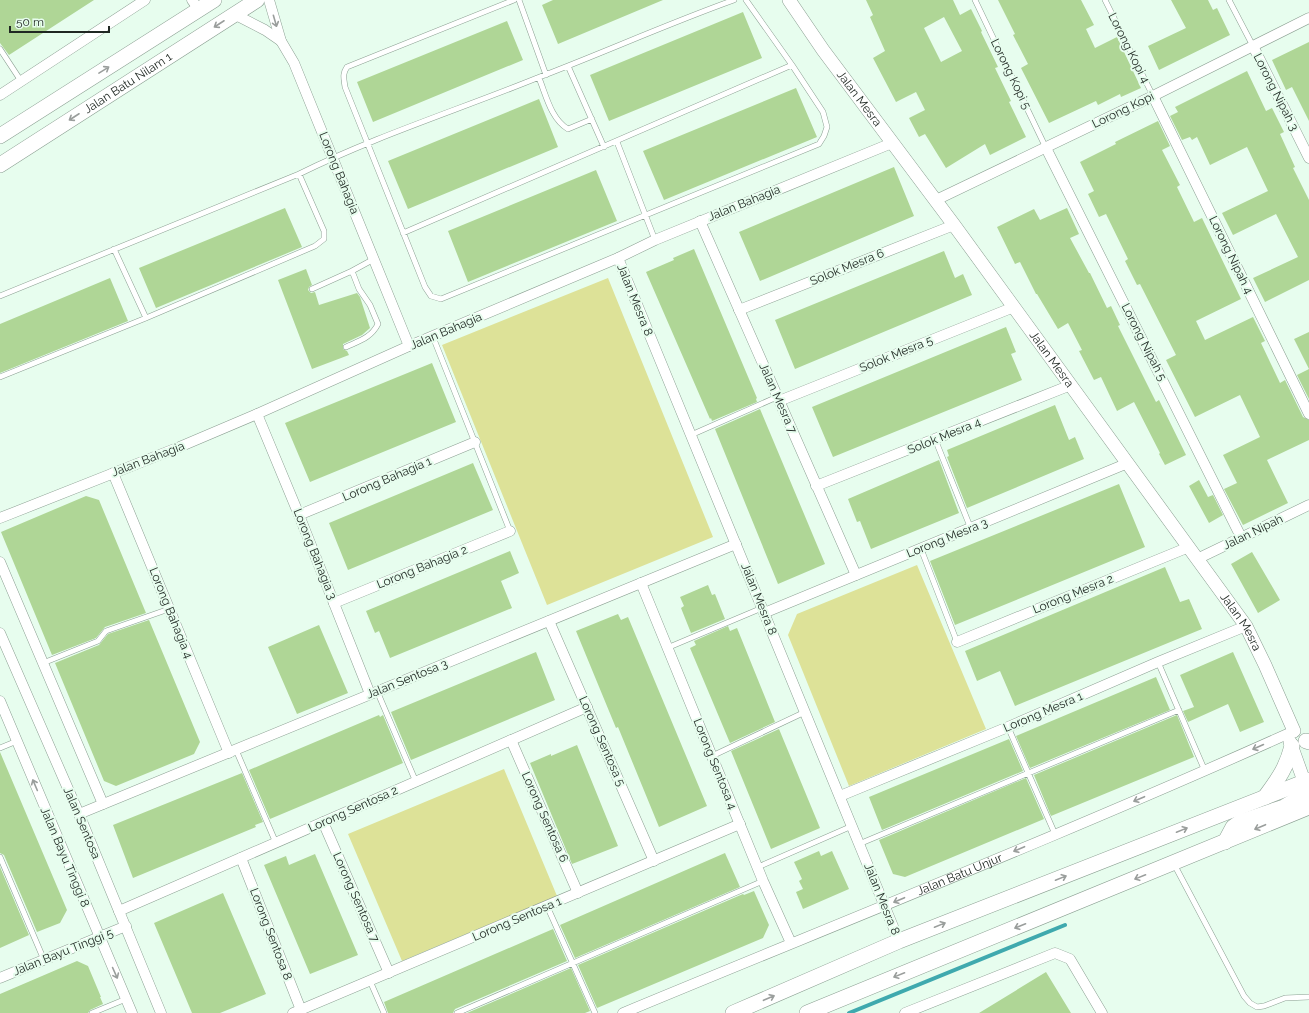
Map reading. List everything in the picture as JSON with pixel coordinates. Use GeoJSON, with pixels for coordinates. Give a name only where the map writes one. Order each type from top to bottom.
{"type":"FeatureCollection","features":[{"type":"Feature","properties":{"kind":"main road","name":"Jalan Batu Nilam 1"},"geometry":{"type":"LineString","coordinates":[[0,136],[196,5],[214,0]]}},
{"type":"Feature","properties":{"kind":"main road","name":"Jalan Batu Nilam 1"},"geometry":{"type":"LineString","coordinates":[[0,165],[256,0]]}},
{"type":"Feature","properties":{"kind":"main road"},"geometry":{"type":"LineString","coordinates":[[21,122],[35,142]]}},
{"type":"Feature","properties":{"kind":"main road"},"geometry":{"type":"LineString","coordinates":[[1265,797],[1283,772],[1288,761],[1293,738]]}},
{"type":"Feature","properties":{"kind":"main road"},"geometry":{"type":"LineString","coordinates":[[733,1013],[899,941],[1265,797],[1308,784]]}},
{"type":"Feature","properties":{"kind":"main road"},"geometry":{"type":"LineString","coordinates":[[1225,842],[1233,827],[1240,822],[1284,807],[1308,784]]}},
{"type":"Feature","properties":{"kind":"main road"},"geometry":{"type":"LineString","coordinates":[[807,1013],[1309,807]]}},
{"type":"Feature","properties":{"kind":"street"},"geometry":{"type":"LineString","coordinates":[[0,95],[145,0]]}},
{"type":"Feature","properties":{"kind":"street","name":"Lorong Bahagia"},"geometry":{"type":"LineString","coordinates":[[269,0],[281,41],[294,63],[375,259],[409,346]]}},
{"type":"Feature","properties":{"kind":"street","name":"Jalan Mesra"},"geometry":{"type":"LineString","coordinates":[[789,0],[823,50],[936,200],[1246,626],[1265,665],[1293,738],[1308,784]]}},
{"type":"Feature","properties":{"kind":"street"},"geometry":{"type":"LineString","coordinates":[[234,14],[265,30],[281,41]]}},
{"type":"Feature","properties":{"kind":"street","name":"Lorong Kopi"},"geometry":{"type":"LineString","coordinates":[[936,200],[1153,96],[1309,18]]}},
{"type":"Feature","properties":{"kind":"street","name":"Lorong Nipah 3"},"geometry":{"type":"LineString","coordinates":[[1253,46],[1309,158]]}},
{"type":"Feature","properties":{"kind":"street","name":"Lorong Nipah 4"},"geometry":{"type":"LineString","coordinates":[[1153,96],[1309,414]]}},
{"type":"Feature","properties":{"kind":"street","name":"Jalan Bahagia"},"geometry":{"type":"LineString","coordinates":[[0,518],[257,414],[409,346],[618,258],[655,240],[892,143]]}},
{"type":"Feature","properties":{"kind":"street","name":"Lorong Nipah 5"},"geometry":{"type":"LineString","coordinates":[[1046,148],[1241,537]]}},
{"type":"Feature","properties":{"kind":"street","name":"Jalan Mesra 7"},"geometry":{"type":"LineString","coordinates":[[700,221],[856,575]]}},
{"type":"Feature","properties":{"kind":"street","name":"Solok Mesra 6"},"geometry":{"type":"LineString","coordinates":[[739,310],[954,225]]}},
{"type":"Feature","properties":{"kind":"street","name":"Jalan Mesra 8"},"geometry":{"type":"LineString","coordinates":[[618,258],[899,941]]}},
{"type":"Feature","properties":{"kind":"street","name":"Solok Mesra 5"},"geometry":{"type":"LineString","coordinates":[[778,399],[1014,307]]}},
{"type":"Feature","properties":{"kind":"street","name":"Solok Mesra 4"},"geometry":{"type":"LineString","coordinates":[[816,486],[1071,385]]}},
{"type":"Feature","properties":{"kind":"street","name":"Lorong Bahagia 3"},"geometry":{"type":"LineString","coordinates":[[257,414],[334,603],[374,693]]}},
{"type":"Feature","properties":{"kind":"street","name":"Lorong Bahagia 1"},"geometry":{"type":"LineString","coordinates":[[299,515],[475,442]]}},
{"type":"Feature","properties":{"kind":"street","name":"Lorong Mesra 3"},"geometry":{"type":"LineString","coordinates":[[763,610],[971,529],[1128,464]]}},
{"type":"Feature","properties":{"kind":"street","name":"Lorong Bahagia 4"},"geometry":{"type":"LineString","coordinates":[[113,473],[169,608],[233,751]]}},
{"type":"Feature","properties":{"kind":"street","name":"Jalan Nipah"},"geometry":{"type":"LineString","coordinates":[[1197,559],[1309,505]]}},
{"type":"Feature","properties":{"kind":"street","name":"Lorong Bahagia 2"},"geometry":{"type":"LineString","coordinates":[[334,603],[510,531]]}},
{"type":"Feature","properties":{"kind":"street","name":"Jalan Sentosa 3"},"geometry":{"type":"LineString","coordinates":[[79,814],[736,544]]}},
{"type":"Feature","properties":{"kind":"street","name":"Lorong Mesra 2"},"geometry":{"type":"LineString","coordinates":[[956,642],[1189,547]]}},
{"type":"Feature","properties":{"kind":"street"},"geometry":{"type":"LineString","coordinates":[[0,562],[103,804]]}},
{"type":"Feature","properties":{"kind":"street","name":"Lorong Sentosa 4"},"geometry":{"type":"LineString","coordinates":[[641,583],[763,881],[791,943]]}},
{"type":"Feature","properties":{"kind":"street","name":"Lorong Sentosa 5"},"geometry":{"type":"LineString","coordinates":[[549,621],[654,861]]}},
{"type":"Feature","properties":{"kind":"street","name":"Lorong Mesra 1"},"geometry":{"type":"LineString","coordinates":[[840,796],[1008,727],[1158,662],[1246,626]]}},
{"type":"Feature","properties":{"kind":"street","name":"Jalan Sentosa"},"geometry":{"type":"LineString","coordinates":[[0,633],[79,814],[161,1013]]}},
{"type":"Feature","properties":{"kind":"street","name":"Jalan Bayu Tinggi 8"},"geometry":{"type":"LineString","coordinates":[[0,701],[132,1013]]}},
{"type":"Feature","properties":{"kind":"street","name":"Lorong Sentosa 2"},"geometry":{"type":"LineString","coordinates":[[119,911],[587,707]]}},
{"type":"Feature","properties":{"kind":"street"},"geometry":{"type":"LineString","coordinates":[[1293,738],[1304,736],[1308,743]]}},
{"type":"Feature","properties":{"kind":"street","name":"Jalan Batu Unjur"},"geometry":{"type":"LineString","coordinates":[[623,1013],[791,943],[885,906],[1205,771],[1293,738]]}},
{"type":"Feature","properties":{"kind":"street","name":"Lorong Sentosa 6"},"geometry":{"type":"LineString","coordinates":[[511,740],[578,893]]}},
{"type":"Feature","properties":{"kind":"street","name":"Lorong Sentosa 7"},"geometry":{"type":"LineString","coordinates":[[323,822],[389,973]]}},
{"type":"Feature","properties":{"kind":"street","name":"Lorong Sentosa 1"},"geometry":{"type":"LineString","coordinates":[[297,1012],[740,824]]}},
{"type":"Feature","properties":{"kind":"street","name":"Lorong Sentosa 8"},"geometry":{"type":"LineString","coordinates":[[241,858],[297,1012]]}},
{"type":"Feature","properties":{"kind":"street","name":"Jalan Bayu Tinggi 5"},"geometry":{"type":"LineString","coordinates":[[0,978],[126,926]]}},
{"type":"Feature","properties":{"kind":"street"},"geometry":{"type":"LineString","coordinates":[[905,1013],[1055,954],[1070,959],[1102,1013]]}},
{"type":"Feature","properties":{"kind":"lane"},"geometry":{"type":"LineString","coordinates":[[514,0],[347,67],[344,71],[343,76],[345,87],[425,287],[431,296],[441,299],[819,144],[827,127],[823,112],[746,0]]}},
{"type":"Feature","properties":{"kind":"lane"},"geometry":{"type":"LineString","coordinates":[[519,0],[546,75]]}},
{"type":"Feature","properties":{"kind":"lane","name":"Lorong Kopi 5"},"geometry":{"type":"LineString","coordinates":[[975,0],[1046,148]]}},
{"type":"Feature","properties":{"kind":"lane","name":"Lorong Kopi 4"},"geometry":{"type":"LineString","coordinates":[[1105,0],[1153,96]]}},
{"type":"Feature","properties":{"kind":"lane"},"geometry":{"type":"LineString","coordinates":[[1229,0],[1253,46]]}},
{"type":"Feature","properties":{"kind":"lane"},"geometry":{"type":"LineString","coordinates":[[0,296],[299,174],[332,157],[539,78],[730,1]]}},
{"type":"Feature","properties":{"kind":"lane"},"geometry":{"type":"LineString","coordinates":[[0,49],[21,81]]}},
{"type":"Feature","properties":{"kind":"lane"},"geometry":{"type":"LineString","coordinates":[[403,233],[617,142],[792,65]]}},
{"type":"Feature","properties":{"kind":"lane"},"geometry":{"type":"LineString","coordinates":[[568,66],[604,147]]}},
{"type":"Feature","properties":{"kind":"lane"},"geometry":{"type":"LineString","coordinates":[[539,78],[561,125],[568,129],[592,119]]}},
{"type":"Feature","properties":{"kind":"lane"},"geometry":{"type":"LineString","coordinates":[[617,142],[655,240]]}},
{"type":"Feature","properties":{"kind":"lane"},"geometry":{"type":"LineString","coordinates":[[0,377],[146,318],[314,246],[324,240],[324,231],[299,174]]}},
{"type":"Feature","properties":{"kind":"lane"},"geometry":{"type":"LineString","coordinates":[[114,249],[146,318]]}},
{"type":"Feature","properties":{"kind":"lane"},"geometry":{"type":"LineString","coordinates":[[312,289],[375,259]]}},
{"type":"Feature","properties":{"kind":"lane"},"geometry":{"type":"LineString","coordinates":[[346,346],[366,338],[375,330],[378,324],[370,305],[359,289],[352,271]]}},
{"type":"Feature","properties":{"kind":"lane"},"geometry":{"type":"LineString","coordinates":[[433,337],[510,531]]}},
{"type":"Feature","properties":{"kind":"lane"},"geometry":{"type":"LineString","coordinates":[[691,435],[778,399]]}},
{"type":"Feature","properties":{"kind":"lane"},"geometry":{"type":"LineString","coordinates":[[935,439],[971,529]]}},
{"type":"Feature","properties":{"kind":"lane"},"geometry":{"type":"LineString","coordinates":[[921,549],[956,642]]}},
{"type":"Feature","properties":{"kind":"lane"},"geometry":{"type":"LineString","coordinates":[[43,663],[98,641],[106,631],[169,608]]}},
{"type":"Feature","properties":{"kind":"lane"},"geometry":{"type":"LineString","coordinates":[[667,648],[763,610]]}},
{"type":"Feature","properties":{"kind":"lane"},"geometry":{"type":"LineString","coordinates":[[1158,662],[1205,771]]}},
{"type":"Feature","properties":{"kind":"lane"},"geometry":{"type":"LineString","coordinates":[[374,693],[416,782]]}},
{"type":"Feature","properties":{"kind":"lane"},"geometry":{"type":"LineString","coordinates":[[860,844],[1179,710]]}},
{"type":"Feature","properties":{"kind":"lane"},"geometry":{"type":"LineString","coordinates":[[712,756],[805,712]]}},
{"type":"Feature","properties":{"kind":"lane"},"geometry":{"type":"LineString","coordinates":[[1008,727],[1055,834]]}},
{"type":"Feature","properties":{"kind":"lane"},"geometry":{"type":"LineString","coordinates":[[0,748],[17,741]]}},
{"type":"Feature","properties":{"kind":"lane"},"geometry":{"type":"LineString","coordinates":[[233,751],[276,843]]}},
{"type":"Feature","properties":{"kind":"lane"},"geometry":{"type":"LineString","coordinates":[[758,867],[852,826]]}},
{"type":"Feature","properties":{"kind":"lane"},"geometry":{"type":"LineString","coordinates":[[0,857],[44,960]]}},
{"type":"Feature","properties":{"kind":"lane"},"geometry":{"type":"LineString","coordinates":[[1173,863],[1244,996],[1250,1003],[1257,1007],[1285,998],[1303,996],[1309,997]]}},
{"type":"Feature","properties":{"kind":"lane"},"geometry":{"type":"LineString","coordinates":[[457,1013],[763,881]]}},
{"type":"Feature","properties":{"kind":"lane"},"geometry":{"type":"LineString","coordinates":[[547,906],[595,1013]]}},
{"type":"Feature","properties":{"kind":"lane"},"geometry":{"type":"LineString","coordinates":[[370,981],[384,1013]]}},
{"type":"Feature","properties":{"kind":"lane"},"geometry":{"type":"LineString","coordinates":[[92,1013],[126,999]]}},
{"type":"Feature","properties":{"kind":"green space"},"geometry":{"type":"Polygon","coordinates":[[[608,278],[713,537],[547,605],[442,345],[608,278]]]}},
{"type":"Feature","properties":{"kind":"green space"},"geometry":{"type":"Polygon","coordinates":[[[917,565],[986,729],[849,786],[788,635],[797,614],[917,565]]]}},
{"type":"Feature","properties":{"kind":"green space"},"geometry":{"type":"Polygon","coordinates":[[[504,769],[557,896],[402,961],[348,834],[504,769]]]}},
{"type":"Feature","properties":{"kind":"building"},"geometry":{"type":"Polygon","coordinates":[[[0,0],[94,0],[9,55],[0,43],[0,0]]]}},
{"type":"Feature","properties":{"kind":"building"},"geometry":{"type":"Polygon","coordinates":[[[553,0],[663,0],[558,44],[542,5],[553,0]]]}},
{"type":"Feature","properties":{"kind":"building"},"geometry":{"type":"Polygon","coordinates":[[[866,0],[953,0],[960,15],[971,9],[998,67],[995,68],[1026,137],[990,155],[985,144],[946,168],[925,134],[919,137],[909,118],[925,110],[916,92],[896,102],[873,58],[885,51],[870,17],[873,15],[866,0]],[[944,17],[924,28],[941,62],[962,51],[944,17]]]}},
{"type":"Feature","properties":{"kind":"building"},"geometry":{"type":"Polygon","coordinates":[[[998,0],[1081,0],[1094,25],[1086,29],[1095,48],[1117,37],[1141,88],[1121,97],[1120,94],[1098,105],[1096,101],[1049,123],[1021,68],[1028,64],[1013,35],[1015,34],[998,0]]]}},
{"type":"Feature","properties":{"kind":"building"},"geometry":{"type":"Polygon","coordinates":[[[1171,0],[1208,0],[1213,10],[1217,8],[1230,35],[1159,70],[1148,46],[1186,28],[1171,0]]]}},
{"type":"Feature","properties":{"kind":"building"},"geometry":{"type":"Polygon","coordinates":[[[743,12],[762,58],[609,121],[590,75],[743,12]]]}},
{"type":"Feature","properties":{"kind":"building"},"geometry":{"type":"Polygon","coordinates":[[[507,21],[523,60],[373,122],[357,82],[507,21]]]}},
{"type":"Feature","properties":{"kind":"building"},"geometry":{"type":"Polygon","coordinates":[[[1309,42],[1309,121],[1292,87],[1286,90],[1272,60],[1309,42]]]}},
{"type":"Feature","properties":{"kind":"building"},"geometry":{"type":"Polygon","coordinates":[[[1247,71],[1266,111],[1272,108],[1284,132],[1280,134],[1295,167],[1293,168],[1309,200],[1309,280],[1265,302],[1253,278],[1298,257],[1276,214],[1233,235],[1222,213],[1268,191],[1247,147],[1210,165],[1197,137],[1192,140],[1190,137],[1182,140],[1170,116],[1178,112],[1175,107],[1247,71]]]}},
{"type":"Feature","properties":{"kind":"building"},"geometry":{"type":"Polygon","coordinates":[[[796,88],[817,137],[664,200],[643,151],[796,88]]]}},
{"type":"Feature","properties":{"kind":"building"},"geometry":{"type":"Polygon","coordinates":[[[539,99],[558,147],[408,209],[388,161],[539,99]]]}},
{"type":"Feature","properties":{"kind":"building"},"geometry":{"type":"Polygon","coordinates":[[[1158,121],[1170,146],[1162,150],[1180,185],[1177,187],[1194,222],[1202,218],[1241,299],[1196,321],[1205,340],[1253,317],[1265,341],[1261,343],[1280,383],[1285,380],[1303,417],[1309,420],[1309,440],[1267,460],[1288,503],[1243,525],[1224,489],[1237,483],[1223,455],[1260,437],[1240,395],[1195,417],[1166,360],[1176,355],[1140,284],[1137,285],[1125,261],[1128,259],[1106,214],[1099,217],[1088,194],[1094,191],[1080,162],[1116,144],[1115,142],[1158,121]]]}},
{"type":"Feature","properties":{"kind":"building"},"geometry":{"type":"Polygon","coordinates":[[[894,167],[914,216],[760,281],[739,232],[894,167]]]}},
{"type":"Feature","properties":{"kind":"building"},"geometry":{"type":"Polygon","coordinates":[[[596,170],[617,221],[468,282],[448,231],[596,170]]]}},
{"type":"Feature","properties":{"kind":"building"},"geometry":{"type":"Polygon","coordinates":[[[285,208],[302,247],[156,308],[139,268],[285,208]]]}},
{"type":"Feature","properties":{"kind":"building"},"geometry":{"type":"Polygon","coordinates":[[[1067,208],[1079,234],[1070,238],[1090,273],[1107,308],[1111,306],[1120,325],[1118,326],[1156,402],[1159,400],[1186,455],[1165,465],[1134,402],[1117,411],[1101,377],[1094,380],[1079,351],[1082,350],[1068,323],[1058,329],[1036,294],[1020,262],[1015,264],[997,227],[1034,209],[1040,220],[1067,208]]]}},
{"type":"Feature","properties":{"kind":"building"},"geometry":{"type":"Polygon","coordinates":[[[694,249],[757,398],[757,402],[712,421],[646,272],[674,260],[673,258],[694,249]]]}},
{"type":"Feature","properties":{"kind":"building"},"geometry":{"type":"Polygon","coordinates":[[[944,251],[955,278],[963,274],[972,295],[795,369],[775,320],[944,251]]]}},
{"type":"Feature","properties":{"kind":"building"},"geometry":{"type":"Polygon","coordinates":[[[306,269],[312,285],[308,290],[311,293],[315,292],[319,305],[357,293],[360,297],[370,328],[362,335],[343,344],[343,349],[347,351],[349,355],[312,369],[278,280],[306,269]]]}},
{"type":"Feature","properties":{"kind":"building"},"geometry":{"type":"Polygon","coordinates":[[[110,278],[128,321],[0,373],[0,324],[110,278]]]}},
{"type":"Feature","properties":{"kind":"building"},"geometry":{"type":"Polygon","coordinates":[[[1006,327],[1016,352],[1011,354],[1022,380],[833,457],[812,407],[1006,327]]]}},
{"type":"Feature","properties":{"kind":"building"},"geometry":{"type":"Polygon","coordinates":[[[1309,332],[1309,369],[1294,339],[1309,332]]]}},
{"type":"Feature","properties":{"kind":"building"},"geometry":{"type":"Polygon","coordinates":[[[432,363],[456,422],[310,482],[285,423],[432,363]]]}},
{"type":"Feature","properties":{"kind":"building"},"geometry":{"type":"Polygon","coordinates":[[[1309,369],[1309,399],[1297,375],[1309,369]]]}},
{"type":"Feature","properties":{"kind":"building"},"geometry":{"type":"Polygon","coordinates":[[[1055,405],[1069,440],[1075,437],[1084,459],[967,508],[947,457],[949,456],[947,450],[1055,405]]]}},
{"type":"Feature","properties":{"kind":"building"},"geometry":{"type":"Polygon","coordinates":[[[760,409],[825,564],[778,584],[715,429],[760,409]]]}},
{"type":"Feature","properties":{"kind":"building"},"geometry":{"type":"Polygon","coordinates":[[[939,460],[959,513],[871,549],[860,521],[857,522],[848,499],[939,460]]]}},
{"type":"Feature","properties":{"kind":"building"},"geometry":{"type":"Polygon","coordinates":[[[473,463],[493,510],[348,570],[329,523],[473,463]]]}},
{"type":"Feature","properties":{"kind":"building"},"geometry":{"type":"Polygon","coordinates":[[[1199,480],[1208,497],[1213,495],[1223,515],[1209,523],[1189,486],[1199,480]]]}},
{"type":"Feature","properties":{"kind":"building"},"geometry":{"type":"Polygon","coordinates":[[[1119,484],[1145,547],[955,625],[930,561],[1119,484]]]}},
{"type":"Feature","properties":{"kind":"building"},"geometry":{"type":"Polygon","coordinates":[[[86,496],[99,500],[146,613],[105,627],[96,638],[52,655],[1,532],[86,496]]]}},
{"type":"Feature","properties":{"kind":"building"},"geometry":{"type":"Polygon","coordinates":[[[510,551],[519,573],[501,581],[512,608],[390,658],[379,631],[375,633],[366,611],[510,551]]]}},
{"type":"Feature","properties":{"kind":"building"},"geometry":{"type":"Polygon","coordinates":[[[1252,552],[1280,600],[1258,613],[1231,564],[1252,552]]]}},
{"type":"Feature","properties":{"kind":"building"},"geometry":{"type":"Polygon","coordinates":[[[1165,567],[1180,602],[1189,599],[1202,629],[1015,706],[1000,671],[977,681],[965,651],[1165,567]]]}},
{"type":"Feature","properties":{"kind":"building"},"geometry":{"type":"Polygon","coordinates":[[[708,585],[712,595],[715,594],[725,619],[691,633],[681,608],[684,606],[680,597],[708,585]]]}},
{"type":"Feature","properties":{"kind":"building"},"geometry":{"type":"Polygon","coordinates":[[[618,614],[621,620],[628,617],[707,806],[659,827],[618,727],[616,728],[576,631],[618,614]]]}},
{"type":"Feature","properties":{"kind":"building"},"geometry":{"type":"Polygon","coordinates":[[[149,620],[200,742],[194,754],[116,786],[104,781],[55,663],[99,645],[108,634],[149,620]]]}},
{"type":"Feature","properties":{"kind":"building"},"geometry":{"type":"Polygon","coordinates":[[[319,625],[348,693],[297,714],[268,647],[319,625]]]}},
{"type":"Feature","properties":{"kind":"building"},"geometry":{"type":"Polygon","coordinates":[[[728,626],[730,631],[737,628],[775,722],[730,743],[690,648],[696,645],[694,641],[728,626]]]}},
{"type":"Feature","properties":{"kind":"building"},"geometry":{"type":"Polygon","coordinates":[[[536,652],[555,700],[411,760],[391,712],[536,652]]]}},
{"type":"Feature","properties":{"kind":"building"},"geometry":{"type":"Polygon","coordinates":[[[1233,652],[1264,722],[1240,732],[1228,704],[1188,722],[1183,711],[1194,707],[1180,675],[1233,652]]]}},
{"type":"Feature","properties":{"kind":"building"},"geometry":{"type":"Polygon","coordinates":[[[1156,677],[1170,710],[1030,768],[1016,736],[1156,677]]]}},
{"type":"Feature","properties":{"kind":"building"},"geometry":{"type":"Polygon","coordinates":[[[379,715],[380,717],[383,715],[403,763],[270,819],[249,770],[379,715]]]}},
{"type":"Feature","properties":{"kind":"building"},"geometry":{"type":"Polygon","coordinates":[[[1177,715],[1194,757],[1051,816],[1034,775],[1177,715]]]}},
{"type":"Feature","properties":{"kind":"building"},"geometry":{"type":"Polygon","coordinates":[[[779,729],[820,828],[771,849],[731,751],[779,729]]]}},
{"type":"Feature","properties":{"kind":"building"},"geometry":{"type":"Polygon","coordinates":[[[1009,739],[1023,771],[882,830],[869,797],[1009,739]]]}},
{"type":"Feature","properties":{"kind":"building"},"geometry":{"type":"Polygon","coordinates":[[[577,745],[618,846],[572,864],[530,763],[577,745]]]}},
{"type":"Feature","properties":{"kind":"building"},"geometry":{"type":"Polygon","coordinates":[[[0,752],[67,910],[60,923],[37,932],[4,855],[0,853],[0,752]]]}},
{"type":"Feature","properties":{"kind":"building"},"geometry":{"type":"Polygon","coordinates":[[[242,773],[263,822],[255,825],[256,827],[133,878],[113,825],[242,773]]]}},
{"type":"Feature","properties":{"kind":"building"},"geometry":{"type":"Polygon","coordinates":[[[1026,778],[1044,819],[905,877],[893,874],[879,840],[1026,778]]]}},
{"type":"Feature","properties":{"kind":"building"},"geometry":{"type":"Polygon","coordinates":[[[819,851],[821,856],[832,851],[849,889],[803,909],[796,892],[803,889],[799,881],[802,879],[794,862],[819,851]]]}},
{"type":"Feature","properties":{"kind":"building"},"geometry":{"type":"Polygon","coordinates":[[[725,853],[740,887],[575,958],[560,925],[725,853]]]}},
{"type":"Feature","properties":{"kind":"building"},"geometry":{"type":"Polygon","coordinates":[[[315,854],[358,955],[310,974],[264,865],[286,856],[289,865],[315,854]]]}},
{"type":"Feature","properties":{"kind":"building"},"geometry":{"type":"Polygon","coordinates":[[[0,867],[29,935],[0,948],[0,867]]]}},
{"type":"Feature","properties":{"kind":"building"},"geometry":{"type":"Polygon","coordinates":[[[754,891],[769,925],[763,938],[597,1008],[578,965],[743,894],[744,895],[754,891]]]}},
{"type":"Feature","properties":{"kind":"building"},"geometry":{"type":"Polygon","coordinates":[[[223,893],[266,994],[220,1013],[192,1013],[154,923],[223,893]]]}},
{"type":"Feature","properties":{"kind":"building"},"geometry":{"type":"Polygon","coordinates":[[[553,929],[567,961],[455,1009],[453,1013],[388,1013],[384,1002],[553,929]]]}},
{"type":"Feature","properties":{"kind":"building"},"geometry":{"type":"Polygon","coordinates":[[[77,961],[88,966],[103,1004],[90,1010],[88,1013],[0,1013],[0,994],[77,961]]]}},
{"type":"Feature","properties":{"kind":"building"},"geometry":{"type":"Polygon","coordinates":[[[571,968],[590,1011],[585,1013],[467,1013],[571,968]]]}},
{"type":"Feature","properties":{"kind":"building"},"geometry":{"type":"Polygon","coordinates":[[[1046,972],[1071,1013],[979,1013],[1046,972]]]}},
{"type":"Feature","properties":{"kind":"waterway"},"geometry":{"type":"LineString","coordinates":[[849,1013],[1065,925]]}}]}
